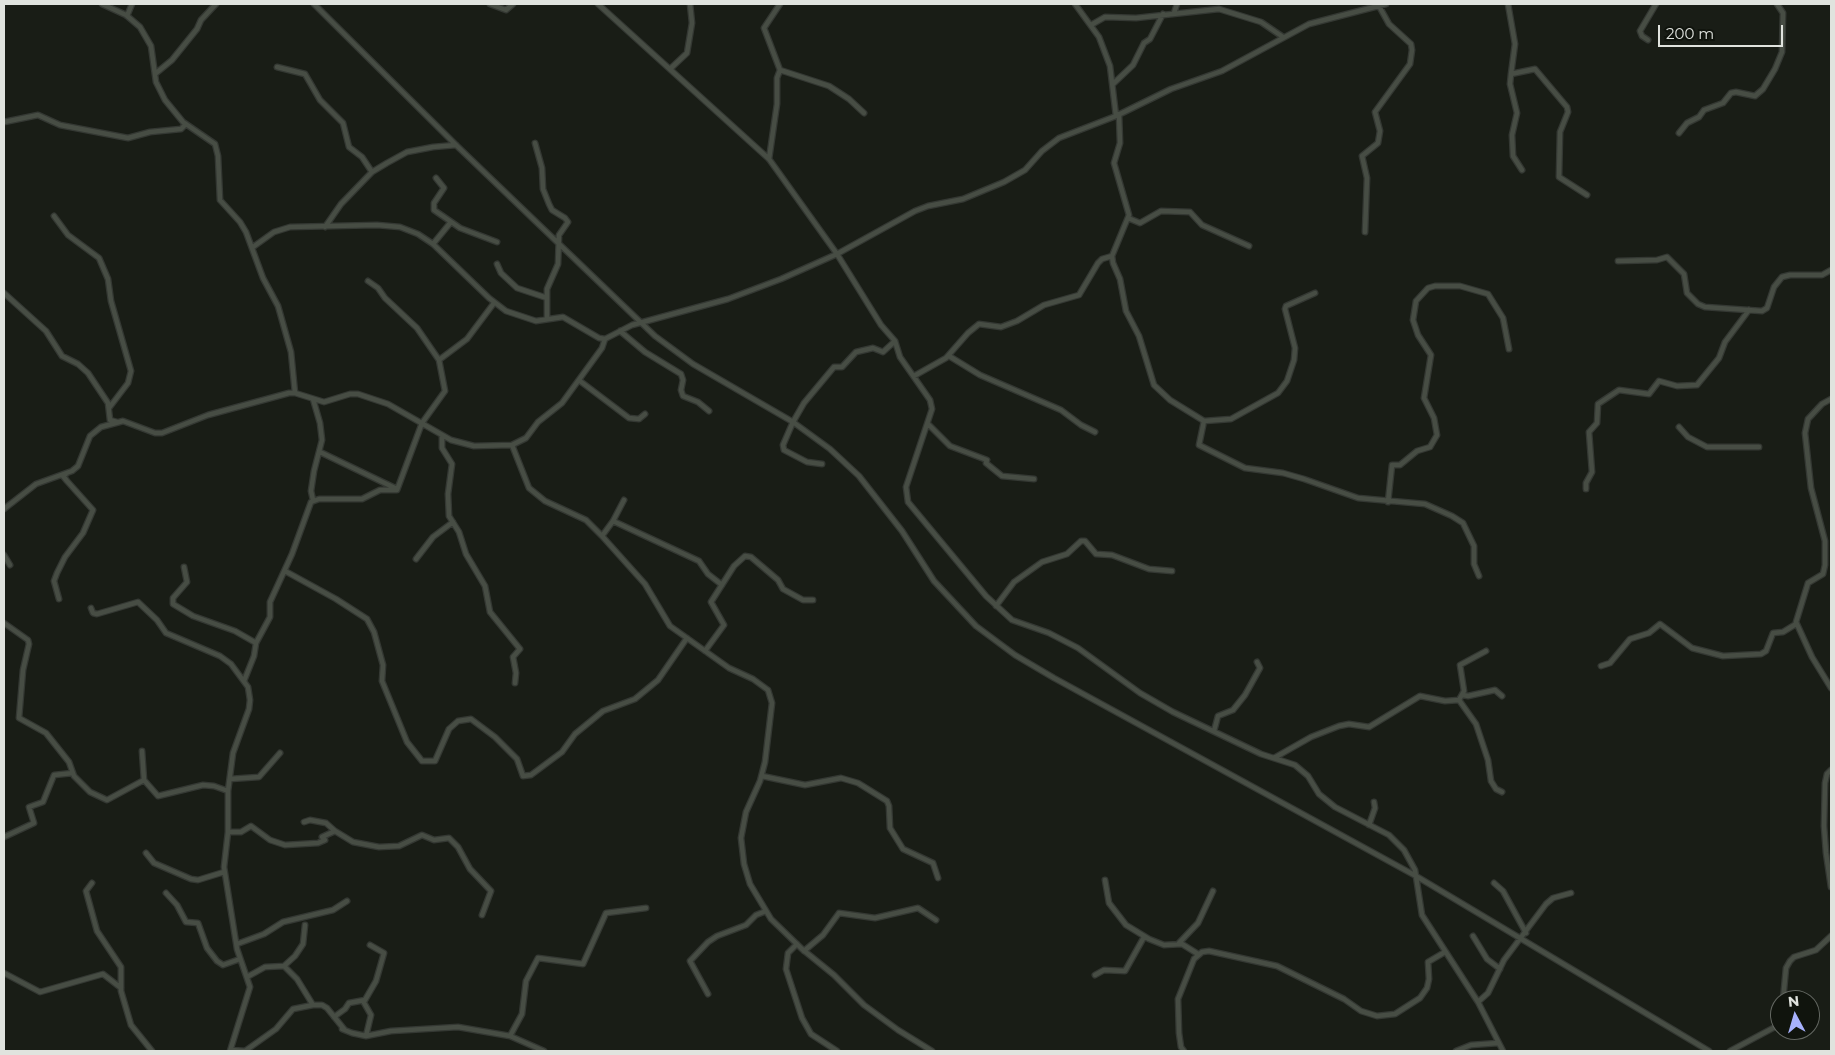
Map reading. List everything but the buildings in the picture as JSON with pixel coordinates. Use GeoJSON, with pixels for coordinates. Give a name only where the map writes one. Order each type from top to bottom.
{"type":"FeatureCollection","features":[{"type":"Feature","properties":{"kind":"street"},"geometry":{"type":"LineString","coordinates":[[102,4],[127,16],[140,28],[151,46],[158,88],[165,100],[186,124],[215,144],[218,156],[220,200],[240,222],[253,248],[263,278],[281,315],[290,352],[295,393]]}},
{"type":"Feature","properties":{"kind":"street"},"geometry":{"type":"LineString","coordinates":[[127,16],[132,4]]}},
{"type":"Feature","properties":{"kind":"street"},"geometry":{"type":"LineString","coordinates":[[155,74],[172,60],[197,29],[201,20],[216,4]]}},
{"type":"Feature","properties":{"kind":"street"},"geometry":{"type":"LineString","coordinates":[[314,4],[640,323],[693,364],[793,422],[830,449],[859,476],[902,530],[934,581],[976,626],[1015,655],[1054,678],[1416,876],[1709,1051]]}},
{"type":"Feature","properties":{"kind":"street"},"geometry":{"type":"LineString","coordinates":[[490,4],[506,10],[513,4]]}},
{"type":"Feature","properties":{"kind":"street"},"geometry":{"type":"LineString","coordinates":[[598,4],[769,159],[837,254],[881,325],[896,341],[900,357],[932,404],[928,424],[906,487],[908,502],[996,606],[1020,624],[1048,633],[1078,648],[1140,692],[1173,712],[1300,768],[1324,799],[1394,840],[1404,850],[1416,876],[1422,916],[1478,1002],[1503,1051]]}},
{"type":"Feature","properties":{"kind":"street"},"geometry":{"type":"LineString","coordinates":[[670,69],[687,53],[692,22],[690,4]]}},
{"type":"Feature","properties":{"kind":"street"},"geometry":{"type":"LineString","coordinates":[[769,159],[776,104],[777,78],[780,70],[764,28],[780,4]]}},
{"type":"Feature","properties":{"kind":"street"},"geometry":{"type":"LineString","coordinates":[[1075,4],[1099,37],[1110,66],[1118,115],[1120,143],[1114,163],[1128,208],[1128,218],[1112,256],[1120,278],[1126,311],[1139,336],[1156,389],[1204,421],[1231,419],[1278,393],[1286,381],[1294,360],[1295,348],[1285,309],[1286,306],[1315,294]]}},
{"type":"Feature","properties":{"kind":"street"},"geometry":{"type":"LineString","coordinates":[[1174,13],[1177,4]]}},
{"type":"Feature","properties":{"kind":"street"},"geometry":{"type":"LineString","coordinates":[[253,248],[280,229],[368,225],[400,227],[418,234],[433,244],[494,303],[506,311],[530,320],[559,317],[569,319],[599,338],[605,339],[640,323],[745,293],[837,254],[915,211],[928,206],[963,199],[1004,182],[1025,170],[1042,151],[1059,138],[1118,115],[1154,96],[1222,71],[1284,37],[1317,22],[1386,4]]}},
{"type":"Feature","properties":{"kind":"street"},"geometry":{"type":"LineString","coordinates":[[1508,4],[1515,44],[1510,84],[1517,113],[1512,135],[1513,156],[1522,170]]}},
{"type":"Feature","properties":{"kind":"street"},"geometry":{"type":"LineString","coordinates":[[1648,40],[1642,36],[1640,31],[1656,4]]}},
{"type":"Feature","properties":{"kind":"street"},"geometry":{"type":"LineString","coordinates":[[1679,134],[1687,123],[1699,117],[1704,110],[1723,102],[1731,93],[1736,92],[1753,96],[1763,89],[1775,69],[1782,52],[1783,14],[1777,4]]}},
{"type":"Feature","properties":{"kind":"street"},"geometry":{"type":"LineString","coordinates":[[1365,232],[1367,178],[1362,156],[1378,143],[1380,130],[1375,112],[1410,64],[1412,50],[1411,44],[1388,24],[1379,6]]}},
{"type":"Feature","properties":{"kind":"street"},"geometry":{"type":"LineString","coordinates":[[1091,25],[1105,17],[1136,18],[1163,14],[1223,10],[1261,22],[1284,37]]}},
{"type":"Feature","properties":{"kind":"street"},"geometry":{"type":"LineString","coordinates":[[1113,84],[1133,65],[1163,14]]}},
{"type":"Feature","properties":{"kind":"street"},"geometry":{"type":"LineString","coordinates":[[277,67],[305,74],[315,93],[344,124],[349,147],[362,157],[372,172]]}},
{"type":"Feature","properties":{"kind":"street"},"geometry":{"type":"LineString","coordinates":[[1511,74],[1535,69],[1567,107],[1568,112],[1560,132],[1559,177],[1562,181],[1572,184],[1587,195]]}},
{"type":"Feature","properties":{"kind":"street"},"geometry":{"type":"LineString","coordinates":[[780,70],[818,82],[839,92],[864,113]]}},
{"type":"Feature","properties":{"kind":"street"},"geometry":{"type":"LineString","coordinates":[[4,122],[38,115],[60,124],[128,138],[150,132],[181,130],[186,124]]}},
{"type":"Feature","properties":{"kind":"street"},"geometry":{"type":"LineString","coordinates":[[535,144],[542,168],[543,189],[549,204],[552,210],[568,222],[558,235],[558,264],[549,282],[547,319]]}},
{"type":"Feature","properties":{"kind":"street"},"geometry":{"type":"LineString","coordinates":[[325,227],[341,204],[372,172],[407,152],[433,146],[456,145]]}},
{"type":"Feature","properties":{"kind":"street"},"geometry":{"type":"LineString","coordinates":[[436,178],[444,188],[433,208],[462,229],[497,242]]}},
{"type":"Feature","properties":{"kind":"street"},"geometry":{"type":"LineString","coordinates":[[1128,218],[1140,223],[1161,211],[1190,212],[1202,225],[1249,246]]}},
{"type":"Feature","properties":{"kind":"street"},"geometry":{"type":"LineString","coordinates":[[54,216],[68,235],[99,258],[108,279],[110,301],[131,371],[128,383],[109,408]]}},
{"type":"Feature","properties":{"kind":"street"},"geometry":{"type":"LineString","coordinates":[[433,244],[451,222]]}},
{"type":"Feature","properties":{"kind":"street"},"geometry":{"type":"LineString","coordinates":[[914,376],[949,356],[968,333],[979,324],[1001,327],[1044,305],[1078,295],[1098,263],[1102,259],[1112,256]]}},
{"type":"Feature","properties":{"kind":"street"},"geometry":{"type":"LineString","coordinates":[[1618,261],[1657,260],[1667,257],[1684,274],[1687,292],[1698,304],[1705,307],[1749,310],[1767,308],[1774,287],[1785,275],[1822,275],[1831,270]]}},
{"type":"Feature","properties":{"kind":"street"},"geometry":{"type":"LineString","coordinates":[[497,264],[501,274],[517,288],[548,298]]}},
{"type":"Feature","properties":{"kind":"street"},"geometry":{"type":"LineString","coordinates":[[313,500],[359,500],[379,490],[394,492],[397,489],[422,423],[445,391],[439,360],[417,328],[385,298],[378,288],[368,281]]}},
{"type":"Feature","properties":{"kind":"street"},"geometry":{"type":"LineString","coordinates":[[1388,502],[1392,465],[1400,465],[1417,451],[1430,447],[1437,435],[1434,418],[1424,398],[1431,355],[1418,336],[1413,320],[1416,301],[1428,288],[1435,286],[1460,286],[1488,294],[1503,318],[1509,349]]}},
{"type":"Feature","properties":{"kind":"street"},"geometry":{"type":"LineString","coordinates":[[4,293],[46,331],[62,356],[78,364],[88,373],[108,403],[110,420],[133,423],[155,433],[162,433],[208,415],[295,393],[328,402],[356,393],[388,404],[422,423],[442,437],[474,446],[512,445],[526,438],[538,422],[562,403],[580,381],[602,348],[605,339]]}},
{"type":"Feature","properties":{"kind":"street"},"geometry":{"type":"LineString","coordinates":[[439,360],[467,339],[494,303]]}},
{"type":"Feature","properties":{"kind":"street"},"geometry":{"type":"LineString","coordinates":[[1586,490],[1586,483],[1592,472],[1590,432],[1597,423],[1598,404],[1619,390],[1649,394],[1658,381],[1676,386],[1697,384],[1720,356],[1725,342],[1749,310]]}},
{"type":"Feature","properties":{"kind":"street"},"geometry":{"type":"LineString","coordinates":[[620,331],[645,352],[681,374],[683,380],[682,396],[698,402],[709,411]]}},
{"type":"Feature","properties":{"kind":"street"},"geometry":{"type":"LineString","coordinates":[[822,464],[807,462],[784,450],[784,445],[793,422],[804,403],[834,367],[842,367],[856,352],[873,348],[883,352],[896,341]]}},
{"type":"Feature","properties":{"kind":"street"},"geometry":{"type":"LineString","coordinates":[[949,356],[980,375],[1058,409],[1095,432]]}},
{"type":"Feature","properties":{"kind":"street"},"geometry":{"type":"LineString","coordinates":[[580,381],[628,418],[639,419],[645,414]]}},
{"type":"Feature","properties":{"kind":"street"},"geometry":{"type":"LineString","coordinates":[[244,681],[254,656],[256,643],[270,617],[270,602],[313,500],[313,478],[320,452],[322,432],[313,399]]}},
{"type":"Feature","properties":{"kind":"street"},"geometry":{"type":"LineString","coordinates":[[1601,666],[1610,663],[1630,639],[1649,633],[1660,624],[1692,648],[1724,656],[1761,654],[1766,651],[1773,633],[1783,632],[1796,624],[1808,583],[1823,574],[1825,565],[1825,541],[1811,488],[1805,433],[1808,419],[1822,404],[1831,399]]}},
{"type":"Feature","properties":{"kind":"street"},"geometry":{"type":"LineString","coordinates":[[1204,421],[1199,445],[1245,468],[1283,473],[1317,483],[1348,496],[1388,502],[1425,504],[1462,521],[1474,546],[1474,564],[1479,576]]}},
{"type":"Feature","properties":{"kind":"street"},"geometry":{"type":"LineString","coordinates":[[4,509],[36,484],[67,473],[78,466],[92,433],[117,422]]}},
{"type":"Feature","properties":{"kind":"street"},"geometry":{"type":"LineString","coordinates":[[928,424],[950,446],[987,460],[986,463],[1002,476],[1022,476],[1034,479]]}},
{"type":"Feature","properties":{"kind":"street"},"geometry":{"type":"LineString","coordinates":[[1679,427],[1688,437],[1707,447],[1759,447]]}},
{"type":"Feature","properties":{"kind":"street"},"geometry":{"type":"LineString","coordinates":[[442,437],[442,448],[452,464],[448,494],[450,516],[466,554],[485,586],[490,612],[520,649],[513,657],[516,673],[515,683]]}},
{"type":"Feature","properties":{"kind":"street"},"geometry":{"type":"LineString","coordinates":[[512,445],[524,479],[532,492],[586,520],[645,584],[667,622],[729,668],[763,685],[770,693],[771,716],[762,776],[746,812],[741,838],[746,873],[771,919],[804,951],[834,975],[864,1005],[898,1030],[932,1051]]}},
{"type":"Feature","properties":{"kind":"street"},"geometry":{"type":"LineString","coordinates":[[320,452],[397,489]]}},
{"type":"Feature","properties":{"kind":"street"},"geometry":{"type":"LineString","coordinates":[[59,599],[54,581],[57,573],[83,533],[94,510],[63,476],[67,473]]}},
{"type":"Feature","properties":{"kind":"street"},"geometry":{"type":"LineString","coordinates":[[602,536],[613,521],[624,500]]}},
{"type":"Feature","properties":{"kind":"street"},"geometry":{"type":"LineString","coordinates":[[613,521],[699,561],[708,574],[722,585]]}},
{"type":"Feature","properties":{"kind":"street"},"geometry":{"type":"LineString","coordinates":[[416,559],[433,537],[453,522]]}},
{"type":"Feature","properties":{"kind":"street"},"geometry":{"type":"LineString","coordinates":[[996,606],[1014,582],[1042,562],[1067,554],[1081,541],[1085,541],[1096,554],[1112,555],[1149,569],[1172,571]]}},
{"type":"Feature","properties":{"kind":"street"},"geometry":{"type":"LineString","coordinates":[[4,555],[10,565]]}},
{"type":"Feature","properties":{"kind":"street"},"geometry":{"type":"LineString","coordinates":[[705,651],[724,627],[724,622],[711,604],[734,566],[748,556],[778,580],[784,589],[805,601],[813,600]]}},
{"type":"Feature","properties":{"kind":"street"},"geometry":{"type":"LineString","coordinates":[[184,567],[187,582],[173,598],[173,604],[193,616],[235,631],[256,643]]}},
{"type":"Feature","properties":{"kind":"street"},"geometry":{"type":"LineString","coordinates":[[284,571],[336,599],[367,619],[374,632],[383,665],[382,681],[406,739],[422,761],[435,761],[449,729],[458,720],[471,719],[495,737],[517,759],[523,776],[531,775],[562,752],[575,734],[602,711],[635,699],[658,680],[687,638]]}},
{"type":"Feature","properties":{"kind":"street"},"geometry":{"type":"LineString","coordinates":[[91,608],[93,613],[98,614],[138,602],[157,620],[166,633],[220,656],[231,664],[244,681],[250,700],[246,719],[234,748],[228,791],[228,832],[224,872],[240,959],[250,986],[231,1051],[245,1050],[276,1029],[293,1009],[313,1005],[324,1006],[344,1029],[342,1029],[366,1036],[391,1031],[458,1027],[510,1036],[544,1051]]}},
{"type":"Feature","properties":{"kind":"street"},"geometry":{"type":"LineString","coordinates":[[4,623],[28,640],[29,644],[23,670],[19,718],[46,733],[69,762],[73,773],[84,787],[105,800],[115,797],[144,780]]}},
{"type":"Feature","properties":{"kind":"street"},"geometry":{"type":"LineString","coordinates":[[1796,624],[1812,657],[1831,688]]}},
{"type":"Feature","properties":{"kind":"street"},"geometry":{"type":"LineString","coordinates":[[1274,758],[1311,737],[1339,726],[1349,724],[1369,727],[1420,696],[1445,701],[1459,700],[1463,695],[1460,665],[1486,651]]}},
{"type":"Feature","properties":{"kind":"street"},"geometry":{"type":"LineString","coordinates":[[1214,731],[1218,716],[1233,710],[1245,696],[1260,668],[1257,662]]}},
{"type":"Feature","properties":{"kind":"street"},"geometry":{"type":"LineString","coordinates":[[1463,695],[1468,696],[1495,690],[1502,696]]}},
{"type":"Feature","properties":{"kind":"street"},"geometry":{"type":"LineString","coordinates":[[1459,700],[1476,724],[1488,760],[1490,781],[1496,789],[1502,792]]}},
{"type":"Feature","properties":{"kind":"street"},"geometry":{"type":"LineString","coordinates":[[142,751],[144,780],[158,796],[203,785],[214,786],[228,791]]}},
{"type":"Feature","properties":{"kind":"street"},"geometry":{"type":"LineString","coordinates":[[230,779],[259,777],[280,753]]}},
{"type":"Feature","properties":{"kind":"street"},"geometry":{"type":"LineString","coordinates":[[1831,770],[1827,774],[1824,783],[1824,836],[1831,887]]}},
{"type":"Feature","properties":{"kind":"street"},"geometry":{"type":"LineString","coordinates":[[4,837],[34,823],[29,807],[43,802],[54,775],[73,773]]}},
{"type":"Feature","properties":{"kind":"street"},"geometry":{"type":"LineString","coordinates":[[762,776],[804,785],[841,778],[858,783],[887,801],[890,828],[903,849],[934,863],[938,878]]}},
{"type":"Feature","properties":{"kind":"street"},"geometry":{"type":"LineString","coordinates":[[1369,825],[1375,808],[1374,802]]}},
{"type":"Feature","properties":{"kind":"street"},"geometry":{"type":"LineString","coordinates":[[304,822],[310,820],[326,823],[353,842],[379,847],[399,846],[422,835],[435,840],[449,838],[463,853],[470,869],[491,891],[482,915]]}},
{"type":"Feature","properties":{"kind":"street"},"geometry":{"type":"LineString","coordinates":[[228,832],[242,832],[251,826],[270,840],[281,845],[291,845],[318,843],[325,840],[322,837],[335,831]]}},
{"type":"Feature","properties":{"kind":"street"},"geometry":{"type":"LineString","coordinates":[[146,853],[154,863],[191,879],[201,879],[224,872]]}},
{"type":"Feature","properties":{"kind":"street"},"geometry":{"type":"LineString","coordinates":[[1105,880],[1109,903],[1126,924],[1144,937],[1164,945],[1179,943],[1198,954],[1209,951],[1277,966],[1344,999],[1361,1011],[1377,1016],[1395,1014],[1420,998],[1427,988],[1429,979],[1428,962],[1445,952]]}},
{"type":"Feature","properties":{"kind":"street"},"geometry":{"type":"LineString","coordinates":[[92,883],[86,888],[97,931],[119,962],[122,971],[121,988],[131,1025],[152,1051]]}},
{"type":"Feature","properties":{"kind":"street"},"geometry":{"type":"LineString","coordinates":[[1494,883],[1503,891],[1526,933]]}},
{"type":"Feature","properties":{"kind":"street"},"geometry":{"type":"LineString","coordinates":[[1179,943],[1198,923],[1213,891]]}},
{"type":"Feature","properties":{"kind":"street"},"geometry":{"type":"LineString","coordinates":[[166,893],[177,905],[186,922],[198,922],[205,945],[217,961],[223,965],[240,959]]}},
{"type":"Feature","properties":{"kind":"street"},"geometry":{"type":"LineString","coordinates":[[1478,1002],[1488,993],[1504,960],[1522,939],[1546,904],[1553,898],[1571,893]]}},
{"type":"Feature","properties":{"kind":"street"},"geometry":{"type":"LineString","coordinates":[[237,944],[264,934],[286,921],[333,910],[346,901]]}},
{"type":"Feature","properties":{"kind":"street"},"geometry":{"type":"LineString","coordinates":[[510,1036],[522,1014],[526,981],[538,958],[583,964],[606,913],[646,908]]}},
{"type":"Feature","properties":{"kind":"street"},"geometry":{"type":"LineString","coordinates":[[804,951],[824,935],[839,913],[874,918],[918,908],[936,920]]}},
{"type":"Feature","properties":{"kind":"street"},"geometry":{"type":"LineString","coordinates":[[708,994],[692,968],[690,961],[708,942],[717,936],[746,925],[756,915],[766,911]]}},
{"type":"Feature","properties":{"kind":"street"},"geometry":{"type":"LineString","coordinates":[[247,977],[265,967],[284,966],[295,956],[303,944],[305,925]]}},
{"type":"Feature","properties":{"kind":"street"},"geometry":{"type":"LineString","coordinates":[[1474,936],[1487,960],[1500,968]]}},
{"type":"Feature","properties":{"kind":"street"},"geometry":{"type":"LineString","coordinates":[[1785,990],[1786,968],[1790,961],[1794,957],[1816,950],[1831,936]]}},
{"type":"Feature","properties":{"kind":"street"},"geometry":{"type":"LineString","coordinates":[[1095,975],[1104,970],[1126,971],[1144,937]]}},
{"type":"Feature","properties":{"kind":"street"},"geometry":{"type":"LineString","coordinates":[[797,944],[788,953],[786,969],[802,1018],[810,1034],[837,1051]]}},
{"type":"Feature","properties":{"kind":"street"},"geometry":{"type":"LineString","coordinates":[[334,1017],[349,1003],[363,1001],[376,981],[384,955],[370,945]]}},
{"type":"Feature","properties":{"kind":"street"},"geometry":{"type":"LineString","coordinates":[[1184,1051],[1181,1047],[1178,999],[1187,974],[1198,954]]}},
{"type":"Feature","properties":{"kind":"street"},"geometry":{"type":"LineString","coordinates":[[284,966],[297,980],[313,1005]]}},
{"type":"Feature","properties":{"kind":"street"},"geometry":{"type":"LineString","coordinates":[[4,973],[40,992],[103,974],[121,988]]}},
{"type":"Feature","properties":{"kind":"street"},"geometry":{"type":"LineString","coordinates":[[363,1001],[371,1015],[366,1036]]}},
{"type":"Feature","properties":{"kind":"street"},"geometry":{"type":"LineString","coordinates":[[1730,1051],[1770,1030]]}},
{"type":"Feature","properties":{"kind":"street"},"geometry":{"type":"LineString","coordinates":[[1456,1051],[1471,1045],[1498,1043]]}}]}
